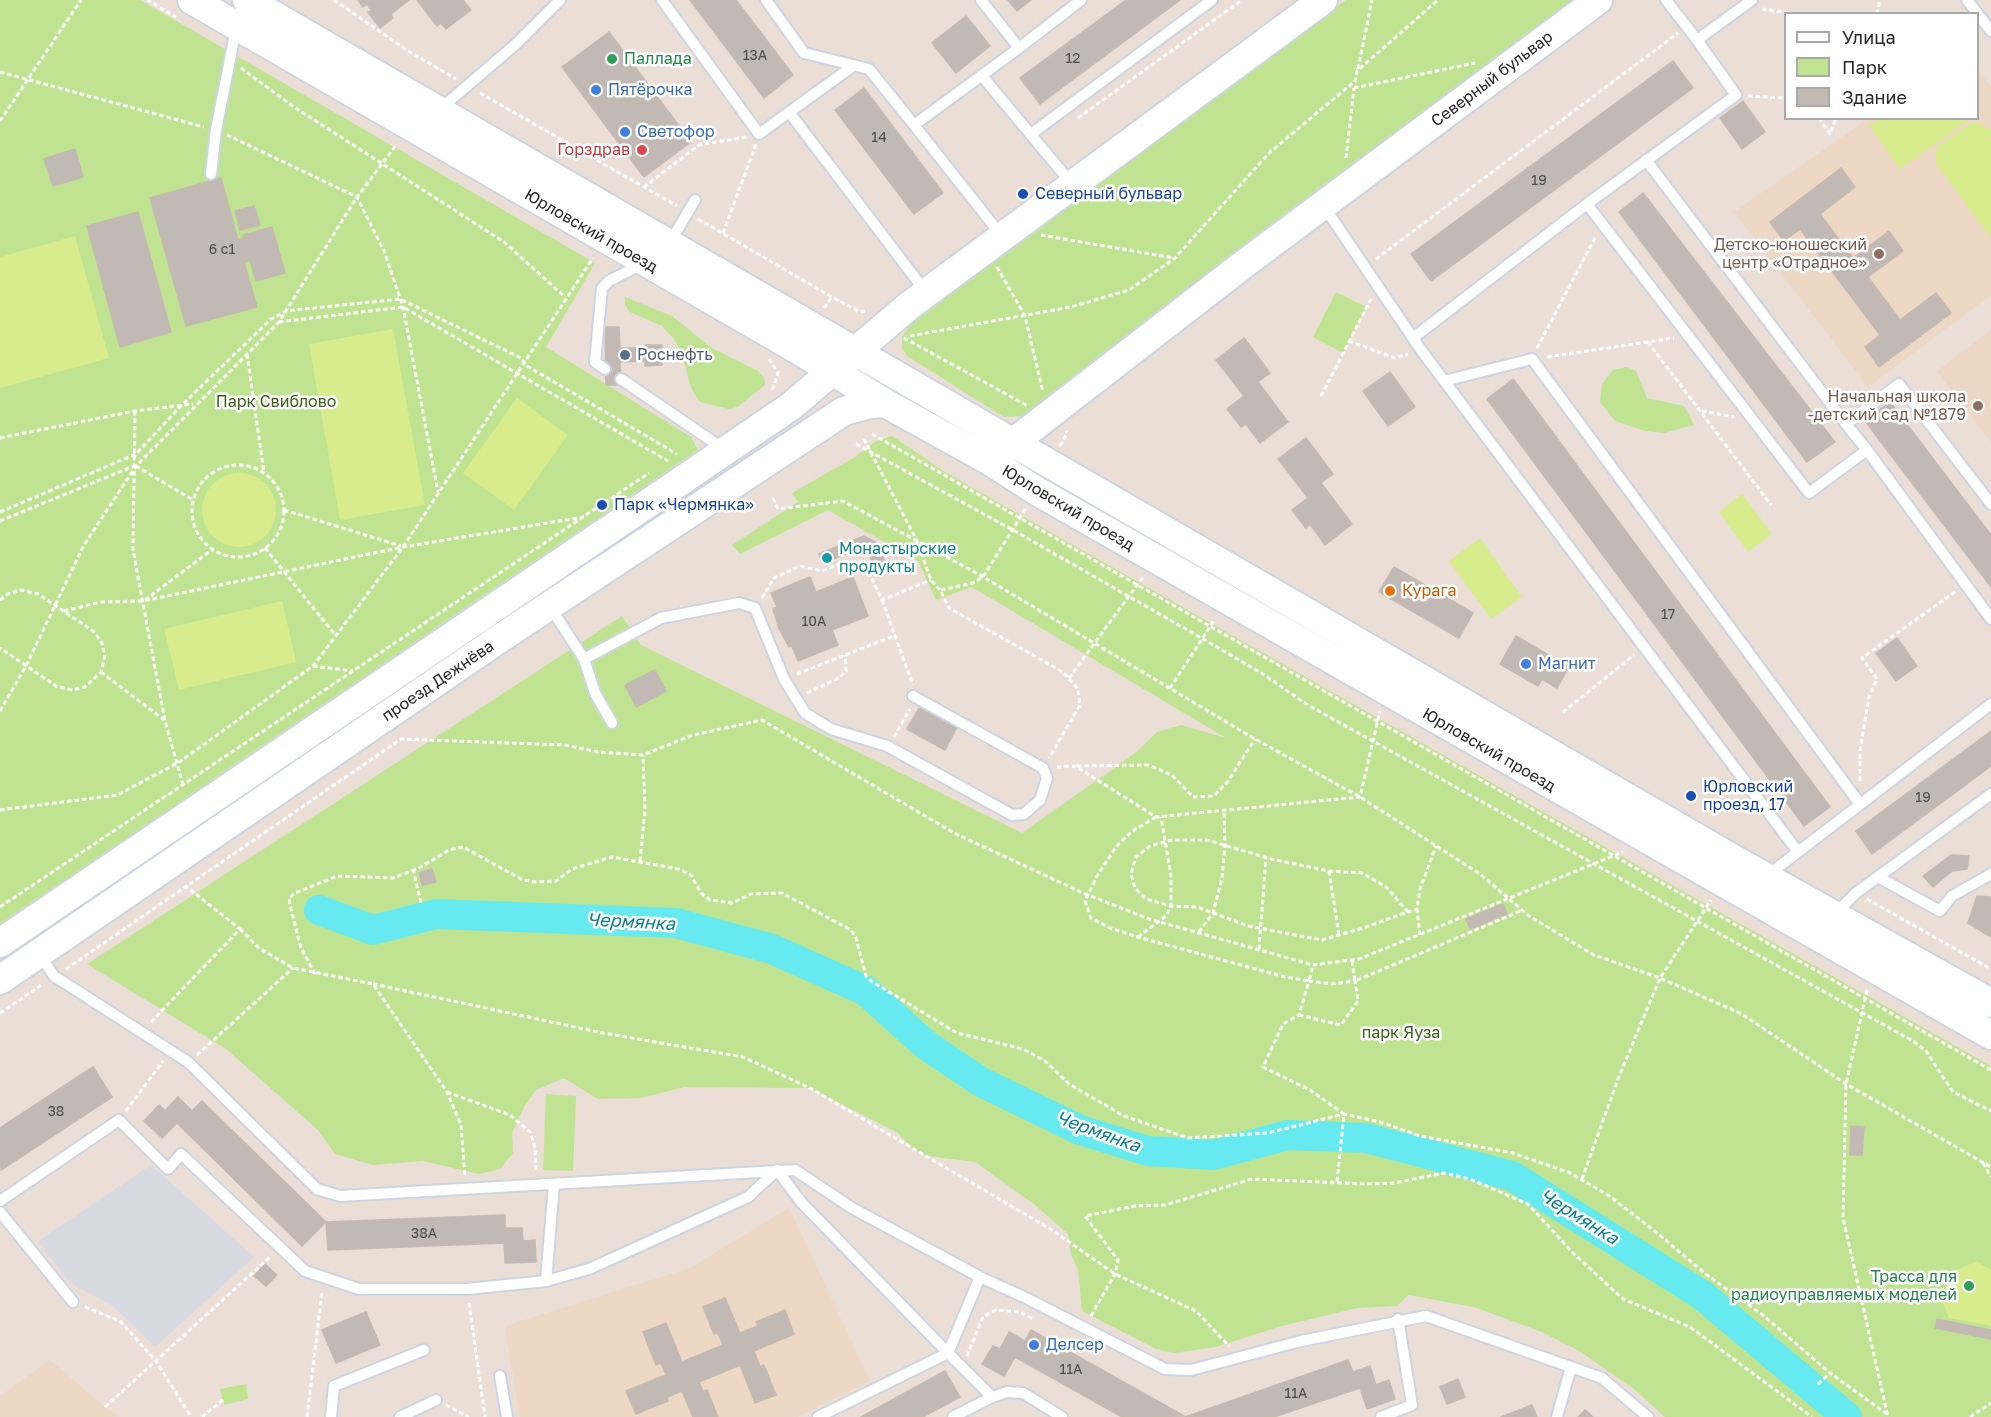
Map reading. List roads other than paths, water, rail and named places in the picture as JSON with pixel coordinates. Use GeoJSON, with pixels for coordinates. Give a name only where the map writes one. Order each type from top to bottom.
{"type":"FeatureCollection","features":[{"type":"Feature","properties":{"kind":"main road","name":"Юрловский проезд"},"geometry":{"type":"LineString","coordinates":[[192,0],[245,9],[422,125],[645,262],[885,404],[990,461],[1035,490],[1991,1035]]}},
{"type":"Feature","properties":{"kind":"main road"},"geometry":{"type":"LineString","coordinates":[[831,371],[926,293],[1323,0]]}},
{"type":"Feature","properties":{"kind":"main road","name":"Северный бульвар"},"geometry":{"type":"LineString","coordinates":[[1014,442],[1323,204],[1598,0]]}},
{"type":"Feature","properties":{"kind":"main road","name":"Юрловский проезд"},"geometry":{"type":"LineString","coordinates":[[422,125],[669,244],[1765,878],[1991,1003]]}},
{"type":"Feature","properties":{"kind":"main road","name":"проезд Дежнёва"},"geometry":{"type":"LineString","coordinates":[[0,943],[715,443],[790,407],[831,371]]}},
{"type":"Feature","properties":{"kind":"main road","name":"проезд Дежнёва"},"geometry":{"type":"LineString","coordinates":[[0,980],[47,965],[549,606],[844,411],[870,404],[885,404]]}},
{"type":"Feature","properties":{"kind":"main road","name":"Юрловский проезд"},"geometry":{"type":"LineString","coordinates":[[990,461],[1014,442]]}},
{"type":"Feature","properties":{"kind":"lane"},"geometry":{"type":"LineString","coordinates":[[422,125],[516,44],[560,0]]}},
{"type":"Feature","properties":{"kind":"lane"},"geometry":{"type":"LineString","coordinates":[[662,0],[759,134],[853,66]]}},
{"type":"Feature","properties":{"kind":"lane"},"geometry":{"type":"LineString","coordinates":[[766,0],[804,52],[869,69],[1001,239]]}},
{"type":"Feature","properties":{"kind":"lane"},"geometry":{"type":"LineString","coordinates":[[981,0],[1019,48]]}},
{"type":"Feature","properties":{"kind":"lane"},"geometry":{"type":"LineString","coordinates":[[914,125],[1082,0]]}},
{"type":"Feature","properties":{"kind":"lane"},"geometry":{"type":"LineString","coordinates":[[1031,134],[1212,0]]}},
{"type":"Feature","properties":{"kind":"lane"},"geometry":{"type":"LineString","coordinates":[[1413,338],[1587,204],[1736,95],[1666,0]]}},
{"type":"Feature","properties":{"kind":"lane"},"geometry":{"type":"LineString","coordinates":[[1967,0],[1977,12]]}},
{"type":"Feature","properties":{"kind":"lane"},"geometry":{"type":"LineString","coordinates":[[1697,40],[1748,3]]}},
{"type":"Feature","properties":{"kind":"lane"},"geometry":{"type":"LineString","coordinates":[[211,174],[216,130],[230,60],[245,9]]}},
{"type":"Feature","properties":{"kind":"lane"},"geometry":{"type":"LineString","coordinates":[[1979,15],[1991,30]]}},
{"type":"Feature","properties":{"kind":"lane"},"geometry":{"type":"LineString","coordinates":[[982,76],[1073,186]]}},
{"type":"Feature","properties":{"kind":"lane"},"geometry":{"type":"LineString","coordinates":[[789,112],[926,293]]}},
{"type":"Feature","properties":{"kind":"lane"},"geometry":{"type":"LineString","coordinates":[[1646,160],[1867,450],[1991,619]]}},
{"type":"Feature","properties":{"kind":"lane"},"geometry":{"type":"LineString","coordinates":[[669,244],[695,200]]}},
{"type":"Feature","properties":{"kind":"lane"},"geometry":{"type":"LineString","coordinates":[[1323,204],[1421,350],[1798,852]]}},
{"type":"Feature","properties":{"kind":"lane"},"geometry":{"type":"LineString","coordinates":[[1587,204],[1809,493],[1867,450]]}},
{"type":"Feature","properties":{"kind":"lane"},"geometry":{"type":"LineString","coordinates":[[605,369],[595,362],[602,288],[609,281],[645,262]]}},
{"type":"Feature","properties":{"kind":"lane"},"geometry":{"type":"LineString","coordinates":[[1444,381],[1532,359],[1860,804]]}},
{"type":"Feature","properties":{"kind":"lane"},"geometry":{"type":"LineString","coordinates":[[621,380],[715,443]]}},
{"type":"Feature","properties":{"kind":"lane"},"geometry":{"type":"LineString","coordinates":[[1846,424],[1899,384],[1991,504]]}},
{"type":"Feature","properties":{"kind":"lane"},"geometry":{"type":"LineString","coordinates":[[584,659],[661,618],[739,603],[755,608],[784,679],[805,713],[831,729],[887,746],[1012,815],[1024,814],[1040,800],[1047,778],[1043,768],[913,696]]}},
{"type":"Feature","properties":{"kind":"lane"},"geometry":{"type":"LineString","coordinates":[[549,606],[584,659],[595,693],[612,723]]}},
{"type":"Feature","properties":{"kind":"lane"},"geometry":{"type":"LineString","coordinates":[[1765,878],[1991,704]]}},
{"type":"Feature","properties":{"kind":"lane"},"geometry":{"type":"LineString","coordinates":[[1833,916],[1856,893],[1991,794]]}},
{"type":"Feature","properties":{"kind":"lane"},"geometry":{"type":"LineString","coordinates":[[1878,877],[1940,911],[1952,896],[1991,874]]}},
{"type":"Feature","properties":{"kind":"lane"},"geometry":{"type":"LineString","coordinates":[[47,965],[188,1062],[317,1189],[340,1196],[795,1170],[852,1208],[980,1277],[1164,1369],[1191,1370],[1398,1319],[1426,1316],[1602,1378],[1648,1417]]}},
{"type":"Feature","properties":{"kind":"lane"},"geometry":{"type":"LineString","coordinates":[[0,1201],[119,1119],[168,1169],[182,1154],[305,1271],[323,1279],[360,1289],[467,1289],[546,1281],[589,1269],[748,1197],[777,1170]]}},
{"type":"Feature","properties":{"kind":"lane"},"geometry":{"type":"LineString","coordinates":[[777,1170],[801,1202],[992,1397]]}},
{"type":"Feature","properties":{"kind":"lane"},"geometry":{"type":"LineString","coordinates":[[546,1281],[554,1184]]}},
{"type":"Feature","properties":{"kind":"lane"},"geometry":{"type":"LineString","coordinates":[[0,1212],[73,1302]]}},
{"type":"Feature","properties":{"kind":"lane"},"geometry":{"type":"LineString","coordinates":[[818,1417],[948,1353],[980,1277]]}},
{"type":"Feature","properties":{"kind":"lane"},"geometry":{"type":"LineString","coordinates":[[1381,1417],[1412,1405],[1398,1319]]}},
{"type":"Feature","properties":{"kind":"lane"},"geometry":{"type":"LineString","coordinates":[[331,1417],[334,1386],[424,1350]]}},
{"type":"Feature","properties":{"kind":"lane"},"geometry":{"type":"LineString","coordinates":[[1557,1417],[1571,1367]]}},
{"type":"Feature","properties":{"kind":"lane"},"geometry":{"type":"LineString","coordinates":[[500,1376],[507,1417]]}},
{"type":"Feature","properties":{"kind":"lane"},"geometry":{"type":"LineString","coordinates":[[953,1417],[1007,1392],[1023,1393],[1062,1417]]}},
{"type":"Feature","properties":{"kind":"lane"},"geometry":{"type":"LineString","coordinates":[[400,1417],[436,1400]]}},
{"type":"Feature","properties":{"kind":"waterway","name":"Чермянка"},"geometry":{"type":"LineString","coordinates":[[319,910],[373,930],[436,914],[676,923],[772,949],[866,991],[926,1045],[981,1082],[1080,1130],[1148,1151],[1213,1155],[1288,1135],[1366,1138],[1512,1176],[1702,1295],[1847,1417]]}},
{"type":"Feature","properties":{"kind":"place","name":"Паллада"},"geometry":{"type":"Point","coordinates":[612,59]}},
{"type":"Feature","properties":{"kind":"place","name":"Пятёрочка"},"geometry":{"type":"Point","coordinates":[596,90]}},
{"type":"Feature","properties":{"kind":"place","name":"Светофор"},"geometry":{"type":"Point","coordinates":[625,132]}},
{"type":"Feature","properties":{"kind":"place","name":"Горздрав"},"geometry":{"type":"Point","coordinates":[642,150]}},
{"type":"Feature","properties":{"kind":"place","name":"Северный бульвар"},"geometry":{"type":"Point","coordinates":[1023,194]}},
{"type":"Feature","properties":{"kind":"place","name":"Детско-юношеский центр «Отрадное»"},"geometry":{"type":"Point","coordinates":[1879,254]}},
{"type":"Feature","properties":{"kind":"place","name":"Роснефть"},"geometry":{"type":"Point","coordinates":[625,355]}},
{"type":"Feature","properties":{"kind":"place","name":"Начальная школа -детский сад №1879"},"geometry":{"type":"Point","coordinates":[1978,406]}},
{"type":"Feature","properties":{"kind":"place","name":"Парк «Чермянка»"},"geometry":{"type":"Point","coordinates":[602,505]}},
{"type":"Feature","properties":{"kind":"place","name":"Монастырские продукты"},"geometry":{"type":"Point","coordinates":[827,558]}},
{"type":"Feature","properties":{"kind":"place","name":"Курага"},"geometry":{"type":"Point","coordinates":[1390,591]}},
{"type":"Feature","properties":{"kind":"place","name":"Магнит"},"geometry":{"type":"Point","coordinates":[1526,664]}},
{"type":"Feature","properties":{"kind":"place","name":"Юрловский проезд, 17"},"geometry":{"type":"Point","coordinates":[1691,796]}},
{"type":"Feature","properties":{"kind":"place","name":"Трасса для радиоуправляемых моделей"},"geometry":{"type":"Point","coordinates":[1969,1286]}},
{"type":"Feature","properties":{"kind":"place","name":"Делсер"},"geometry":{"type":"Point","coordinates":[1034,1345]}},
{"type":"Feature","properties":{"kind":"park label","name":"Парк Свиблово"},"geometry":{"type":"Point","coordinates":[276,402]}},
{"type":"Feature","properties":{"kind":"park label","name":"парк Яуза"},"geometry":{"type":"Point","coordinates":[1401,1033]}}]}
